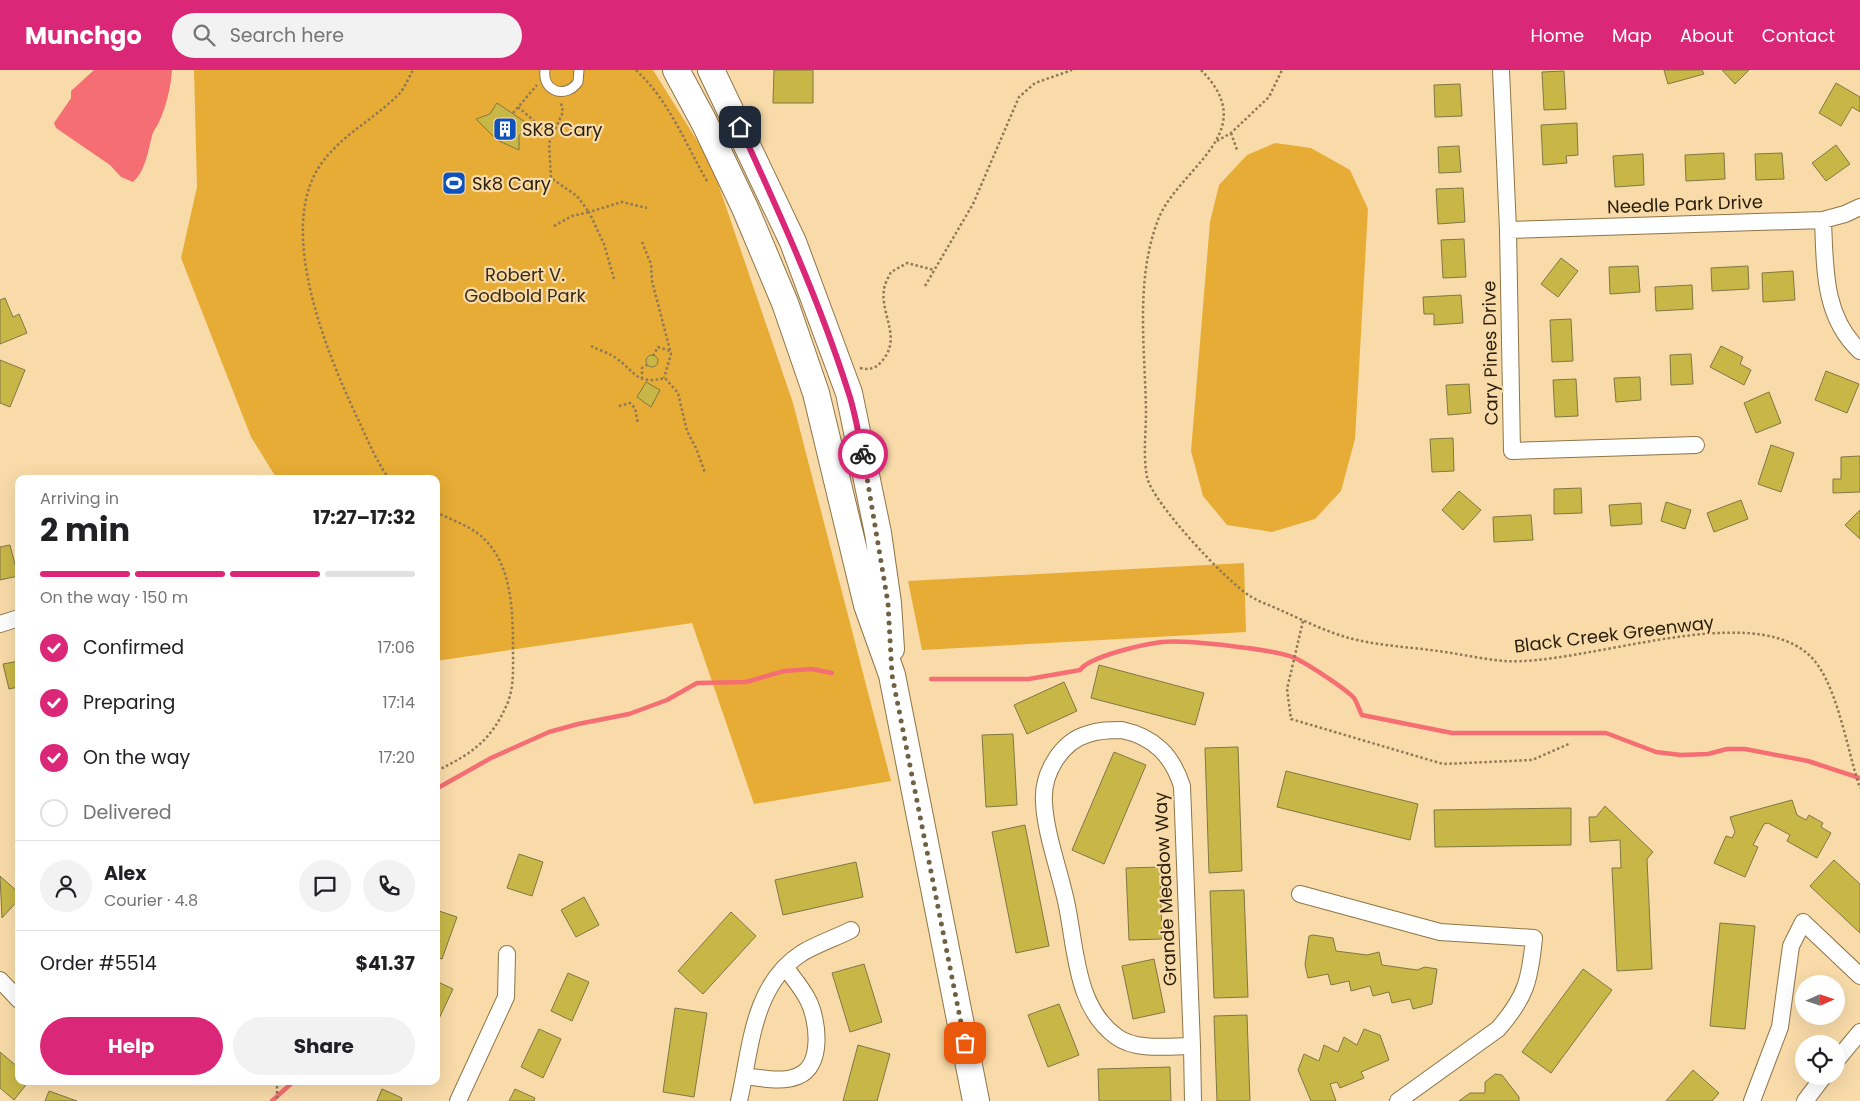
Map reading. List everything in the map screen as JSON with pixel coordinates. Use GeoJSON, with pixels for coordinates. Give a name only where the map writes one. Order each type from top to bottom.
{"type":"FeatureCollection","features":[{"type":"Feature","properties":{"kind":"main road"},"geometry":{"type":"LineString","coordinates":[[676,70],[738,191],[802,348],[816,393],[867,605],[892,675]]}},
{"type":"Feature","properties":{"kind":"main road"},"geometry":{"type":"LineString","coordinates":[[711,70],[793,242],[849,393],[868,477],[879,542],[888,603],[892,675],[976,1101]]}},
{"type":"Feature","properties":{"kind":"street","name":"Cary Pines Drive"},"geometry":{"type":"LineString","coordinates":[[1502,70],[1508,230],[1512,451],[1696,446]]}},
{"type":"Feature","properties":{"kind":"street","name":"Needle Park Drive"},"geometry":{"type":"LineString","coordinates":[[1508,230],[1823,220],[1845,214],[1860,207]]}},
{"type":"Feature","properties":{"kind":"street"},"geometry":{"type":"LineString","coordinates":[[1823,220],[1829,299],[1842,329],[1860,351]]}},
{"type":"Feature","properties":{"kind":"street"},"geometry":{"type":"LineString","coordinates":[[0,624],[15,619]]}},
{"type":"Feature","properties":{"kind":"street","name":"Grande Meadow Way"},"geometry":{"type":"LineString","coordinates":[[1192,1046],[1140,1045],[1118,1038],[1092,1008],[1077,969],[1068,906],[1045,813],[1044,790],[1057,757],[1076,739],[1087,734],[1101,730],[1122,730],[1137,733],[1162,749],[1177,772],[1184,804],[1192,1046],[1193,1101]]}},
{"type":"Feature","properties":{"kind":"street"},"geometry":{"type":"LineString","coordinates":[[1300,894],[1440,932],[1534,938],[1531,971],[1526,988],[1509,1016],[1498,1029],[1398,1101]]}},
{"type":"Feature","properties":{"kind":"street"},"geometry":{"type":"LineString","coordinates":[[1752,1101],[1780,1027],[1791,946],[1803,922],[1860,976]]}},
{"type":"Feature","properties":{"kind":"street"},"geometry":{"type":"LineString","coordinates":[[739,1101],[762,998],[786,968],[803,953],[851,930]]}},
{"type":"Feature","properties":{"kind":"street"},"geometry":{"type":"LineString","coordinates":[[458,1101],[506,997],[507,954]]}},
{"type":"Feature","properties":{"kind":"street"},"geometry":{"type":"LineString","coordinates":[[745,1076],[784,1079],[799,1076],[809,1069],[815,1055],[817,1042],[808,1000],[786,968]]}},
{"type":"Feature","properties":{"kind":"street"},"geometry":{"type":"LineString","coordinates":[[0,980],[15,996]]}},
{"type":"Feature","properties":{"kind":"street"},"geometry":{"type":"LineString","coordinates":[[1845,1050],[1860,1032]]}},
{"type":"Feature","properties":{"kind":"street"},"geometry":{"type":"LineString","coordinates":[[1805,1101],[1817,1085]]}},
{"type":"Feature","properties":{"kind":"lane"},"geometry":{"type":"LineString","coordinates":[[544,70],[545,81],[553,90],[560,92],[570,91],[574,87],[580,77],[579,70]]}},
{"type":"Feature","properties":{"kind":"path"},"geometry":{"type":"LineString","coordinates":[[387,475],[340,379],[320,326],[313,301],[304,249],[305,211],[315,175],[329,154],[339,143],[401,91],[413,70]]}},
{"type":"Feature","properties":{"kind":"path"},"geometry":{"type":"LineString","coordinates":[[636,70],[655,89],[669,109],[708,183]]}},
{"type":"Feature","properties":{"kind":"path"},"geometry":{"type":"LineString","coordinates":[[925,286],[973,204],[1019,97],[1035,83],[1072,70]]}},
{"type":"Feature","properties":{"kind":"path","name":"Black Creek Greenway"},"geometry":{"type":"LineString","coordinates":[[1201,70],[1217,89],[1224,109],[1223,126],[1216,141],[1166,203],[1158,220],[1150,250],[1144,287],[1147,479],[1183,533],[1248,595],[1303,620],[1352,639],[1506,661],[1582,655],[1690,635],[1741,633],[1771,636],[1790,642],[1807,653],[1828,681],[1860,788]]}},
{"type":"Feature","properties":{"kind":"path"},"geometry":{"type":"LineString","coordinates":[[1216,141],[1231,133],[1269,97],[1282,70]]}},
{"type":"Feature","properties":{"kind":"path"},"geometry":{"type":"LineString","coordinates":[[513,113],[534,86],[545,81]]}},
{"type":"Feature","properties":{"kind":"path"},"geometry":{"type":"LineString","coordinates":[[560,92],[563,112],[549,143],[551,178],[577,196],[589,212],[604,244],[614,279]]}},
{"type":"Feature","properties":{"kind":"path"},"geometry":{"type":"LineString","coordinates":[[518,107],[552,136]]}},
{"type":"Feature","properties":{"kind":"path"},"geometry":{"type":"LineString","coordinates":[[1231,133],[1237,150]]}},
{"type":"Feature","properties":{"kind":"path"},"geometry":{"type":"LineString","coordinates":[[554,226],[572,216],[622,202],[647,208]]}},
{"type":"Feature","properties":{"kind":"path"},"geometry":{"type":"LineString","coordinates":[[642,242],[651,264],[652,281],[670,350],[669,367],[664,378]]}},
{"type":"Feature","properties":{"kind":"path"},"geometry":{"type":"LineString","coordinates":[[854,364],[862,368],[871,369],[882,361],[888,352],[891,336],[883,291],[891,272],[907,264],[934,270]]}},
{"type":"Feature","properties":{"kind":"path"},"geometry":{"type":"LineString","coordinates":[[590,346],[616,358],[632,374],[642,379],[664,378],[672,384],[678,393],[687,431],[696,448],[705,473]]}},
{"type":"Feature","properties":{"kind":"path"},"geometry":{"type":"LineString","coordinates":[[652,356],[658,348],[670,350]]}},
{"type":"Feature","properties":{"kind":"path"},"geometry":{"type":"LineString","coordinates":[[642,379],[642,368],[648,365]]}},
{"type":"Feature","properties":{"kind":"path"},"geometry":{"type":"LineString","coordinates":[[619,406],[630,403],[635,408],[638,424]]}},
{"type":"Feature","properties":{"kind":"path"},"geometry":{"type":"LineString","coordinates":[[440,514],[475,532],[489,545],[507,582],[513,623],[511,690],[503,711],[476,749],[464,758],[440,769]]}},
{"type":"Feature","properties":{"kind":"path"},"geometry":{"type":"LineString","coordinates":[[1303,620],[1287,689],[1291,718],[1443,764],[1532,760],[1569,744]]}},
{"type":"Feature","properties":{"kind":"path"},"geometry":{"type":"LineString","coordinates":[[276,1085],[277,1099]]}},
{"type":"Feature","properties":{"kind":"green space","name":"Robert V. Godbold Park"},"geometry":{"type":"Polygon","coordinates":[[[194,70],[653,70],[711,163],[793,403],[891,781],[754,804],[692,623],[440,660],[440,475],[275,475],[251,437],[181,258],[197,187],[194,70]]]}},
{"type":"Feature","properties":{"kind":"green space"},"geometry":{"type":"Polygon","coordinates":[[[1275,143],[1311,148],[1350,170],[1368,209],[1355,439],[1341,491],[1315,519],[1272,532],[1227,525],[1203,496],[1191,451],[1210,222],[1219,185],[1247,155],[1275,143]]]}},
{"type":"Feature","properties":{"kind":"green space"},"geometry":{"type":"Polygon","coordinates":[[[1244,563],[1246,632],[922,650],[908,581],[1244,563]]]}},
{"type":"Feature","properties":{"kind":"shaded area"},"geometry":{"type":"Polygon","coordinates":[[[94,70],[172,70],[164,110],[153,134],[143,167],[133,182],[121,177],[110,165],[56,128],[54,123],[71,98],[71,91],[94,70]]]}},
{"type":"Feature","properties":{"kind":"building"},"geometry":{"type":"Polygon","coordinates":[[[774,70],[813,70],[813,103],[773,103],[774,70]]]}},
{"type":"Feature","properties":{"kind":"building"},"geometry":{"type":"Polygon","coordinates":[[[1664,70],[1702,70],[1704,74],[1668,84],[1664,70]]]}},
{"type":"Feature","properties":{"kind":"building"},"geometry":{"type":"Polygon","coordinates":[[[1722,70],[1749,70],[1735,84],[1722,70]]]}},
{"type":"Feature","properties":{"kind":"building"},"geometry":{"type":"Polygon","coordinates":[[[1564,71],[1566,109],[1544,110],[1542,72],[1564,71]]]}},
{"type":"Feature","properties":{"kind":"building"},"geometry":{"type":"Polygon","coordinates":[[[1836,83],[1860,97],[1860,112],[1852,107],[1841,126],[1819,113],[1836,83]]]}},
{"type":"Feature","properties":{"kind":"building"},"geometry":{"type":"Polygon","coordinates":[[[1460,84],[1462,116],[1435,117],[1434,85],[1460,84]]]}},
{"type":"Feature","properties":{"kind":"building","name":"SK8 Cary"},"geometry":{"type":"Polygon","coordinates":[[[497,103],[528,124],[519,136],[519,150],[497,140],[476,119],[490,114],[497,103]]]}},
{"type":"Feature","properties":{"kind":"building"},"geometry":{"type":"Polygon","coordinates":[[[1577,123],[1578,155],[1566,156],[1567,163],[1543,165],[1541,125],[1577,123]]]}},
{"type":"Feature","properties":{"kind":"building"},"geometry":{"type":"Polygon","coordinates":[[[1836,145],[1850,164],[1826,181],[1812,163],[1836,145]]]}},
{"type":"Feature","properties":{"kind":"building"},"geometry":{"type":"Polygon","coordinates":[[[1459,146],[1461,172],[1439,173],[1438,147],[1459,146]]]}},
{"type":"Feature","properties":{"kind":"building"},"geometry":{"type":"Polygon","coordinates":[[[1724,153],[1725,179],[1686,181],[1685,155],[1724,153]]]}},
{"type":"Feature","properties":{"kind":"building"},"geometry":{"type":"Polygon","coordinates":[[[1782,153],[1784,179],[1756,180],[1755,154],[1782,153]]]}},
{"type":"Feature","properties":{"kind":"building"},"geometry":{"type":"Polygon","coordinates":[[[1643,154],[1644,185],[1615,187],[1613,156],[1643,154]]]}},
{"type":"Feature","properties":{"kind":"building"},"geometry":{"type":"Polygon","coordinates":[[[1463,188],[1465,222],[1438,224],[1436,189],[1463,188]]]}},
{"type":"Feature","properties":{"kind":"building"},"geometry":{"type":"Polygon","coordinates":[[[1464,239],[1466,277],[1443,278],[1441,240],[1464,239]]]}},
{"type":"Feature","properties":{"kind":"building"},"geometry":{"type":"Polygon","coordinates":[[[1561,258],[1578,271],[1558,297],[1541,284],[1561,258]]]}},
{"type":"Feature","properties":{"kind":"building"},"geometry":{"type":"Polygon","coordinates":[[[1638,266],[1640,292],[1610,294],[1609,267],[1638,266]]]}},
{"type":"Feature","properties":{"kind":"building"},"geometry":{"type":"Polygon","coordinates":[[[1748,266],[1749,289],[1712,291],[1711,268],[1748,266]]]}},
{"type":"Feature","properties":{"kind":"building"},"geometry":{"type":"Polygon","coordinates":[[[1793,271],[1795,300],[1763,302],[1762,273],[1793,271]]]}},
{"type":"Feature","properties":{"kind":"building"},"geometry":{"type":"Polygon","coordinates":[[[1692,285],[1693,309],[1656,311],[1655,287],[1692,285]]]}},
{"type":"Feature","properties":{"kind":"building"},"geometry":{"type":"Polygon","coordinates":[[[1461,295],[1463,323],[1434,325],[1434,314],[1424,314],[1423,297],[1461,295]]]}},
{"type":"Feature","properties":{"kind":"building"},"geometry":{"type":"Polygon","coordinates":[[[5,298],[13,317],[19,314],[27,333],[0,344],[0,300],[5,298]]]}},
{"type":"Feature","properties":{"kind":"building"},"geometry":{"type":"Polygon","coordinates":[[[1571,319],[1573,361],[1552,362],[1550,320],[1571,319]]]}},
{"type":"Feature","properties":{"kind":"building"},"geometry":{"type":"Polygon","coordinates":[[[1721,346],[1743,357],[1740,364],[1751,370],[1744,385],[1710,367],[1721,346]]]}},
{"type":"Feature","properties":{"kind":"building"},"geometry":{"type":"Polygon","coordinates":[[[1691,354],[1693,384],[1671,385],[1670,355],[1691,354]]]}},
{"type":"Feature","properties":{"kind":"building"},"geometry":{"type":"Polygon","coordinates":[[[652,355],[658,361],[652,367],[646,361],[652,355]]]}},
{"type":"Feature","properties":{"kind":"building"},"geometry":{"type":"Polygon","coordinates":[[[0,360],[25,370],[10,407],[0,403],[0,360]]]}},
{"type":"Feature","properties":{"kind":"building"},"geometry":{"type":"Polygon","coordinates":[[[1826,371],[1859,384],[1847,413],[1815,400],[1826,371]]]}},
{"type":"Feature","properties":{"kind":"building"},"geometry":{"type":"Polygon","coordinates":[[[1640,377],[1641,400],[1616,402],[1614,378],[1640,377]]]}},
{"type":"Feature","properties":{"kind":"building"},"geometry":{"type":"Polygon","coordinates":[[[1576,379],[1578,416],[1555,417],[1553,380],[1576,379]]]}},
{"type":"Feature","properties":{"kind":"building"},"geometry":{"type":"Polygon","coordinates":[[[646,382],[660,390],[651,407],[637,397],[646,382]]]}},
{"type":"Feature","properties":{"kind":"building"},"geometry":{"type":"Polygon","coordinates":[[[1469,384],[1471,413],[1448,415],[1446,385],[1469,384]]]}},
{"type":"Feature","properties":{"kind":"building"},"geometry":{"type":"Polygon","coordinates":[[[1769,392],[1781,423],[1756,433],[1744,403],[1769,392]]]}},
{"type":"Feature","properties":{"kind":"building"},"geometry":{"type":"Polygon","coordinates":[[[1453,438],[1454,471],[1432,472],[1430,439],[1453,438]]]}},
{"type":"Feature","properties":{"kind":"building"},"geometry":{"type":"Polygon","coordinates":[[[1771,445],[1794,453],[1781,492],[1758,484],[1771,445]]]}},
{"type":"Feature","properties":{"kind":"building"},"geometry":{"type":"Polygon","coordinates":[[[1860,456],[1860,492],[1833,493],[1833,479],[1841,479],[1841,457],[1860,456]]]}},
{"type":"Feature","properties":{"kind":"building"},"geometry":{"type":"Polygon","coordinates":[[[1581,488],[1582,513],[1554,514],[1554,489],[1581,488]]]}},
{"type":"Feature","properties":{"kind":"building"},"geometry":{"type":"Polygon","coordinates":[[[1459,491],[1481,510],[1463,530],[1442,510],[1459,491]]]}},
{"type":"Feature","properties":{"kind":"building"},"geometry":{"type":"Polygon","coordinates":[[[1741,500],[1748,519],[1714,532],[1707,513],[1741,500]]]}},
{"type":"Feature","properties":{"kind":"building"},"geometry":{"type":"Polygon","coordinates":[[[1666,502],[1691,510],[1685,529],[1661,521],[1666,502]]]}},
{"type":"Feature","properties":{"kind":"building"},"geometry":{"type":"Polygon","coordinates":[[[1641,503],[1642,524],[1611,526],[1609,505],[1641,503]]]}},
{"type":"Feature","properties":{"kind":"building"},"geometry":{"type":"Polygon","coordinates":[[[1860,510],[1860,539],[1845,525],[1860,510]]]}},
{"type":"Feature","properties":{"kind":"building"},"geometry":{"type":"Polygon","coordinates":[[[1531,515],[1533,540],[1494,542],[1493,517],[1531,515]]]}},
{"type":"Feature","properties":{"kind":"building"},"geometry":{"type":"Polygon","coordinates":[[[10,545],[15,564],[15,577],[0,580],[0,547],[10,545]]]}},
{"type":"Feature","properties":{"kind":"building"},"geometry":{"type":"Polygon","coordinates":[[[15,662],[15,688],[9,689],[3,664],[15,662]]]}},
{"type":"Feature","properties":{"kind":"building"},"geometry":{"type":"Polygon","coordinates":[[[1099,665],[1204,693],[1195,725],[1091,698],[1099,665]]]}},
{"type":"Feature","properties":{"kind":"building"},"geometry":{"type":"Polygon","coordinates":[[[1064,682],[1077,711],[1027,734],[1014,705],[1064,682]]]}},
{"type":"Feature","properties":{"kind":"building"},"geometry":{"type":"Polygon","coordinates":[[[1013,734],[1017,805],[986,807],[982,735],[1013,734]]]}},
{"type":"Feature","properties":{"kind":"building"},"geometry":{"type":"Polygon","coordinates":[[[1238,747],[1242,871],[1209,873],[1205,748],[1238,747]]]}},
{"type":"Feature","properties":{"kind":"building"},"geometry":{"type":"Polygon","coordinates":[[[1114,752],[1146,765],[1104,864],[1072,850],[1114,752]]]}},
{"type":"Feature","properties":{"kind":"building"},"geometry":{"type":"Polygon","coordinates":[[[1286,771],[1418,804],[1410,840],[1277,807],[1286,771]]]}},
{"type":"Feature","properties":{"kind":"building"},"geometry":{"type":"Polygon","coordinates":[[[1792,800],[1797,815],[1806,820],[1809,815],[1823,823],[1821,827],[1831,833],[1817,858],[1787,841],[1790,835],[1768,823],[1764,824],[1753,845],[1758,847],[1745,877],[1714,863],[1726,836],[1732,838],[1735,832],[1730,817],[1792,800]]]}},
{"type":"Feature","properties":{"kind":"building"},"geometry":{"type":"Polygon","coordinates":[[[1605,806],[1653,852],[1647,859],[1652,969],[1617,971],[1612,868],[1621,868],[1620,840],[1590,842],[1589,817],[1596,817],[1605,806]]]}},
{"type":"Feature","properties":{"kind":"building"},"geometry":{"type":"Polygon","coordinates":[[[1571,808],[1571,845],[1435,847],[1434,810],[1571,808]]]}},
{"type":"Feature","properties":{"kind":"building"},"geometry":{"type":"Polygon","coordinates":[[[1025,825],[1049,946],[1016,953],[992,832],[1025,825]]]}},
{"type":"Feature","properties":{"kind":"building"},"geometry":{"type":"Polygon","coordinates":[[[519,854],[543,862],[532,896],[507,888],[519,854]]]}},
{"type":"Feature","properties":{"kind":"building"},"geometry":{"type":"Polygon","coordinates":[[[1834,860],[1860,884],[1860,933],[1810,886],[1834,860]]]}},
{"type":"Feature","properties":{"kind":"building"},"geometry":{"type":"Polygon","coordinates":[[[856,862],[863,897],[783,915],[775,880],[856,862]]]}},
{"type":"Feature","properties":{"kind":"building"},"geometry":{"type":"Polygon","coordinates":[[[1160,867],[1162,939],[1129,940],[1126,868],[1160,867]]]}},
{"type":"Feature","properties":{"kind":"building"},"geometry":{"type":"Polygon","coordinates":[[[0,876],[15,889],[15,903],[2,918],[0,876]]]}},
{"type":"Feature","properties":{"kind":"building"},"geometry":{"type":"Polygon","coordinates":[[[1244,890],[1248,997],[1214,998],[1210,891],[1244,890]]]}},
{"type":"Feature","properties":{"kind":"building"},"geometry":{"type":"Polygon","coordinates":[[[584,897],[599,925],[576,937],[561,910],[584,897]]]}},
{"type":"Feature","properties":{"kind":"building"},"geometry":{"type":"Polygon","coordinates":[[[440,911],[457,917],[442,959],[440,958],[440,911]]]}},
{"type":"Feature","properties":{"kind":"building"},"geometry":{"type":"Polygon","coordinates":[[[731,912],[756,936],[703,994],[678,971],[731,912]]]}},
{"type":"Feature","properties":{"kind":"building"},"geometry":{"type":"Polygon","coordinates":[[[1720,923],[1755,926],[1745,1029],[1710,1026],[1720,923]]]}},
{"type":"Feature","properties":{"kind":"building"},"geometry":{"type":"Polygon","coordinates":[[[1309,936],[1333,938],[1336,951],[1367,955],[1379,952],[1382,965],[1417,970],[1425,967],[1437,969],[1432,1004],[1413,1009],[1410,999],[1392,1003],[1389,992],[1373,996],[1370,986],[1351,991],[1349,981],[1331,985],[1328,974],[1308,978],[1305,965],[1309,936]]]}},
{"type":"Feature","properties":{"kind":"building"},"geometry":{"type":"Polygon","coordinates":[[[1154,959],[1165,1012],[1133,1019],[1122,966],[1154,959]]]}},
{"type":"Feature","properties":{"kind":"building"},"geometry":{"type":"Polygon","coordinates":[[[864,964],[882,1022],[850,1032],[832,973],[864,964]]]}},
{"type":"Feature","properties":{"kind":"building"},"geometry":{"type":"Polygon","coordinates":[[[1583,969],[1612,990],[1551,1073],[1522,1052],[1583,969]]]}},
{"type":"Feature","properties":{"kind":"building"},"geometry":{"type":"Polygon","coordinates":[[[568,973],[589,982],[572,1021],[551,1011],[568,973]]]}},
{"type":"Feature","properties":{"kind":"building"},"geometry":{"type":"Polygon","coordinates":[[[440,983],[453,989],[440,1017],[440,983]]]}},
{"type":"Feature","properties":{"kind":"building"},"geometry":{"type":"Polygon","coordinates":[[[1059,1004],[1079,1055],[1048,1067],[1028,1015],[1059,1004]]]}},
{"type":"Feature","properties":{"kind":"building"},"geometry":{"type":"Polygon","coordinates":[[[675,1008],[707,1013],[694,1097],[663,1092],[675,1008]]]}},
{"type":"Feature","properties":{"kind":"building"},"geometry":{"type":"Polygon","coordinates":[[[1247,1015],[1250,1101],[1217,1101],[1214,1016],[1247,1015]]]}},
{"type":"Feature","properties":{"kind":"building"},"geometry":{"type":"Polygon","coordinates":[[[539,1029],[561,1039],[543,1078],[521,1067],[539,1029]]]}},
{"type":"Feature","properties":{"kind":"building"},"geometry":{"type":"Polygon","coordinates":[[[1364,1029],[1380,1035],[1389,1060],[1361,1072],[1364,1078],[1340,1088],[1337,1082],[1330,1084],[1336,1101],[1311,1101],[1298,1070],[1304,1054],[1319,1061],[1324,1045],[1338,1052],[1344,1037],[1357,1045],[1364,1029]]]}},
{"type":"Feature","properties":{"kind":"building"},"geometry":{"type":"Polygon","coordinates":[[[858,1045],[890,1054],[877,1101],[843,1101],[858,1045]]]}},
{"type":"Feature","properties":{"kind":"building"},"geometry":{"type":"Polygon","coordinates":[[[0,1052],[15,1065],[15,1085],[26,1085],[14,1100],[0,1088],[0,1052]]]}},
{"type":"Feature","properties":{"kind":"building"},"geometry":{"type":"Polygon","coordinates":[[[1170,1067],[1171,1101],[1099,1101],[1098,1069],[1170,1067]]]}},
{"type":"Feature","properties":{"kind":"building"},"geometry":{"type":"Polygon","coordinates":[[[1693,1070],[1719,1093],[1712,1101],[1666,1101],[1693,1070]]]}},
{"type":"Feature","properties":{"kind":"building"},"geometry":{"type":"Polygon","coordinates":[[[1495,1074],[1502,1075],[1519,1097],[1519,1101],[1459,1101],[1470,1093],[1485,1093],[1485,1082],[1495,1074]]]}},
{"type":"Feature","properties":{"kind":"building"},"geometry":{"type":"Polygon","coordinates":[[[382,1089],[402,1098],[401,1101],[377,1101],[382,1089]]]}},
{"type":"Feature","properties":{"kind":"building"},"geometry":{"type":"Polygon","coordinates":[[[515,1089],[535,1098],[534,1101],[509,1101],[515,1089]]]}},
{"type":"Feature","properties":{"kind":"building"},"geometry":{"type":"Polygon","coordinates":[[[49,1091],[77,1101],[45,1101],[49,1091]]]}},
{"type":"Feature","properties":{"kind":"waterway"},"geometry":{"type":"LineString","coordinates":[[931,679],[1029,679],[1080,670],[1095,660],[1106,656],[1131,648],[1162,642],[1190,642],[1231,646],[1287,655],[1297,659],[1327,677],[1350,694],[1362,715],[1452,733],[1606,733],[1656,752],[1681,755],[1708,754],[1727,749],[1745,749],[1808,761],[1860,778]]}},
{"type":"Feature","properties":{"kind":"waterway"},"geometry":{"type":"LineString","coordinates":[[440,787],[491,758],[549,732],[629,714],[667,700],[697,683],[746,682],[784,671],[812,669],[832,673]]}},
{"type":"Feature","properties":{"kind":"waterway"},"geometry":{"type":"LineString","coordinates":[[272,1101],[290,1085]]}},
{"type":"Feature","properties":{"kind":"way so far"},"geometry":{"type":"LineString","coordinates":[[863,454],[878,533],[888,603],[892,675],[965,1043]]}},
{"type":"Feature","properties":{"kind":"place","name":"SK8 Cary"},"geometry":{"type":"Point","coordinates":[505,129]}},
{"type":"Feature","properties":{"kind":"place","name":"Sk8 Cary"},"geometry":{"type":"Point","coordinates":[454,183]}},
{"type":"Feature","properties":{"kind":"route"},"geometry":{"type":"LineString","coordinates":[[740,127],[773,196],[817,304],[849,393],[863,454]]}}]}
